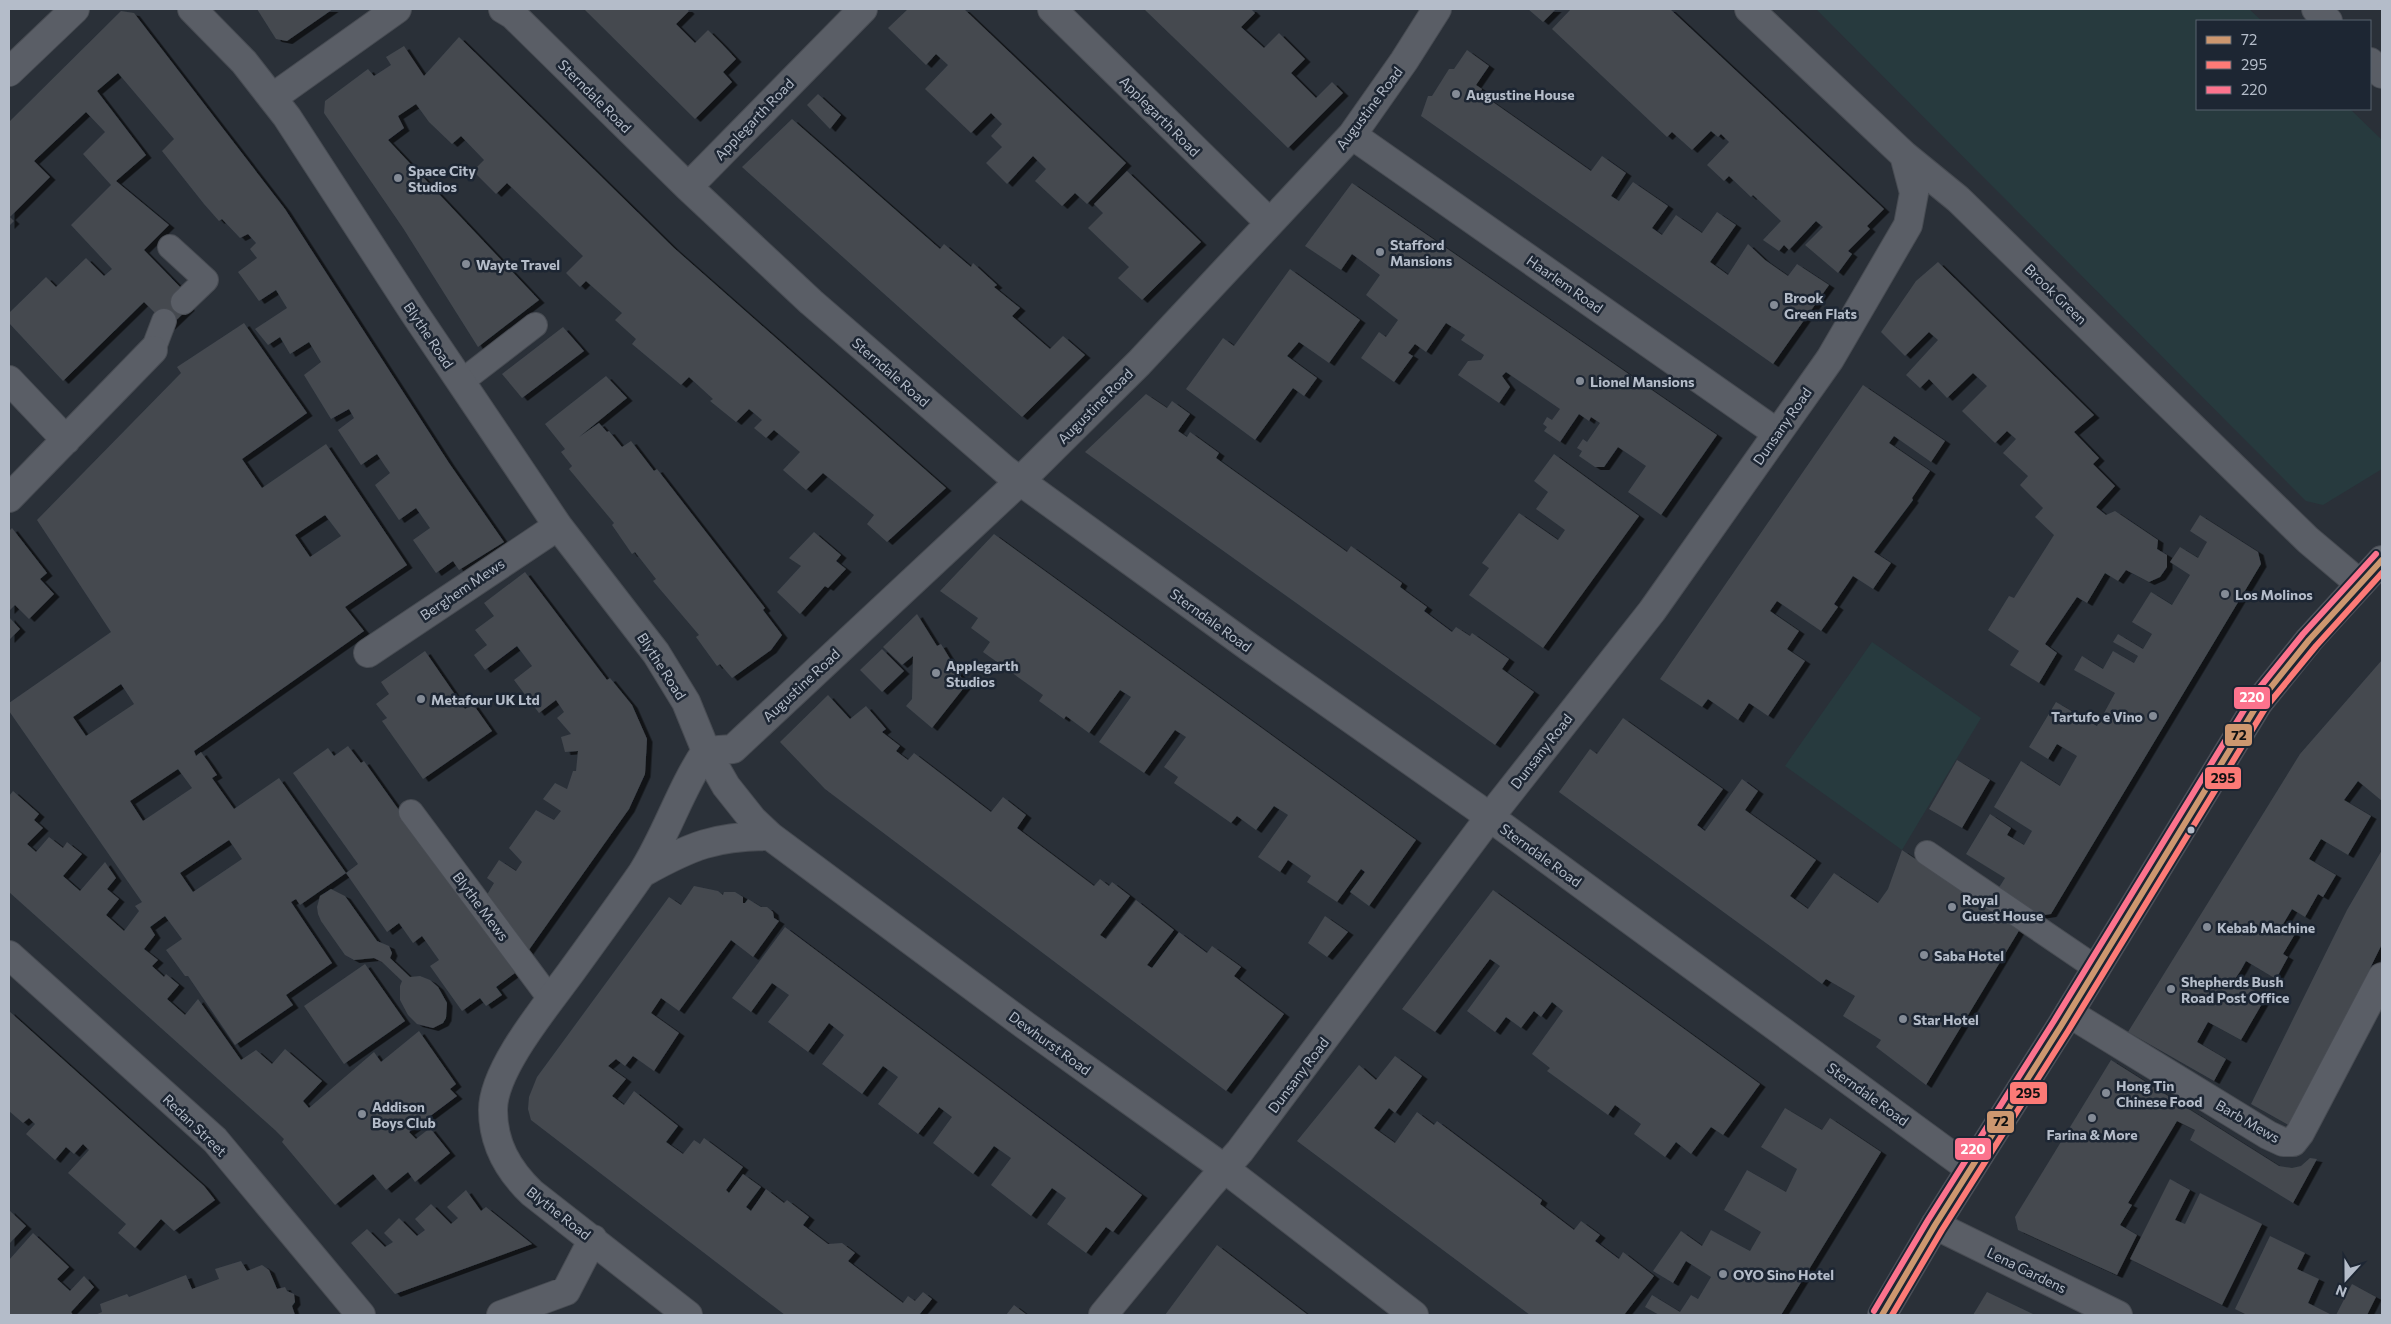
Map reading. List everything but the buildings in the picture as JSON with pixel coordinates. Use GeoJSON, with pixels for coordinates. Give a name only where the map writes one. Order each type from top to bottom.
{"type":"FeatureCollection","features":[{"type":"Feature","properties":{"kind":"main road"},"geometry":{"type":"LineString","coordinates":[[1882,1315],[1935,1225],[2069,1013],[2259,702],[2309,640],[2382,560]]}},
{"type":"Feature","properties":{"kind":"street"},"geometry":{"type":"LineString","coordinates":[[9,72],[74,9]]}},
{"type":"Feature","properties":{"kind":"street","name":"Blythe Road"},"geometry":{"type":"LineString","coordinates":[[192,9],[244,62],[306,145],[558,526],[656,653],[686,702],[706,751],[694,768],[657,850],[510,1061],[499,1083],[493,1108],[495,1130],[506,1164],[517,1178],[532,1193],[688,1315]]}},
{"type":"Feature","properties":{"kind":"street"},"geometry":{"type":"LineString","coordinates":[[272,98],[397,9]]}},
{"type":"Feature","properties":{"kind":"street","name":"Sterndale Road"},"geometry":{"type":"LineString","coordinates":[[503,9],[513,14],[688,187],[811,302],[1020,481],[1489,818],[1970,1169]]}},
{"type":"Feature","properties":{"kind":"street","name":"Applegarth Road"},"geometry":{"type":"LineString","coordinates":[[688,187],[862,9]]}},
{"type":"Feature","properties":{"kind":"street","name":"Applegarth Road"},"geometry":{"type":"LineString","coordinates":[[1052,9],[1269,222]]}},
{"type":"Feature","properties":{"kind":"street","name":"Augustine Road"},"geometry":{"type":"LineString","coordinates":[[706,751],[733,749],[1020,481],[1139,363],[1352,135],[1404,61],[1437,9]]}},
{"type":"Feature","properties":{"kind":"street","name":"Brook Green"},"geometry":{"type":"LineString","coordinates":[[1749,9],[1904,155],[1958,199],[2308,540],[2360,584]]}},
{"type":"Feature","properties":{"kind":"street"},"geometry":{"type":"LineString","coordinates":[[2316,9],[2327,20]]}},
{"type":"Feature","properties":{"kind":"street"},"geometry":{"type":"LineString","coordinates":[[2371,63],[2382,74]]}},
{"type":"Feature","properties":{"kind":"street","name":"Haarlem Road"},"geometry":{"type":"LineString","coordinates":[[1352,135],[1777,433]]}},
{"type":"Feature","properties":{"kind":"street","name":"Dunsany Road"},"geometry":{"type":"LineString","coordinates":[[1104,1315],[1240,1152],[1489,818],[1652,610],[1830,359],[1908,225],[1914,193],[1904,155]]}},
{"type":"Feature","properties":{"kind":"street"},"geometry":{"type":"LineString","coordinates":[[9,498],[153,350]]}},
{"type":"Feature","properties":{"kind":"street"},"geometry":{"type":"LineString","coordinates":[[9,380],[66,440]]}},
{"type":"Feature","properties":{"kind":"street","name":"Berghem Mews"},"geometry":{"type":"LineString","coordinates":[[368,654],[558,526]]}},
{"type":"Feature","properties":{"kind":"street","name":"Dewhurst Road"},"geometry":{"type":"LineString","coordinates":[[706,751],[726,786],[752,820],[770,836],[1010,1014],[1225,1169],[1414,1315]]}},
{"type":"Feature","properties":{"kind":"street"},"geometry":{"type":"LineString","coordinates":[[642,873],[692,848],[716,840],[770,836]]}},
{"type":"Feature","properties":{"kind":"street","name":"Redan Street"},"geometry":{"type":"LineString","coordinates":[[9,954],[215,1140],[361,1315]]}},
{"type":"Feature","properties":{"kind":"street","name":"Barb Mews"},"geometry":{"type":"LineString","coordinates":[[2069,1013],[2268,1135],[2283,1142],[2293,1142],[2300,1133],[2382,977]]}},
{"type":"Feature","properties":{"kind":"street","name":"Lena Gardens"},"geometry":{"type":"LineString","coordinates":[[1935,1225],[2118,1315]]}},
{"type":"Feature","properties":{"kind":"street"},"geometry":{"type":"LineString","coordinates":[[501,1315],[566,1291],[593,1239]]}},
{"type":"Feature","properties":{"kind":"lane"},"geometry":{"type":"LineString","coordinates":[[170,247],[206,280],[183,302]]}},
{"type":"Feature","properties":{"kind":"lane"},"geometry":{"type":"LineString","coordinates":[[153,350],[164,321]]}},
{"type":"Feature","properties":{"kind":"lane"},"geometry":{"type":"LineString","coordinates":[[461,382],[535,325]]}},
{"type":"Feature","properties":{"kind":"lane","name":"Blythe Mews"},"geometry":{"type":"LineString","coordinates":[[411,812],[551,1000]]}},
{"type":"Feature","properties":{"kind":"lane"},"geometry":{"type":"LineString","coordinates":[[1927,854],[2096,968]]}},
{"type":"Feature","properties":{"kind":"green space"},"geometry":{"type":"Polygon","coordinates":[[[1816,9],[2249,9],[2261,20],[2196,20],[2196,110],[2351,110],[2382,140],[2382,469],[2323,505],[2306,501],[1816,9]]]}},
{"type":"Feature","properties":{"kind":"green space"},"geometry":{"type":"Polygon","coordinates":[[[1872,642],[1981,718],[1902,850],[1785,766],[1872,642]]]}},
{"type":"Feature","properties":{"kind":"transit line","name":"220"},"geometry":{"type":"LineString","coordinates":[[1874,1311],[1928,1220],[2054,1021],[2252,697],[2303,634],[2376,554]]}},
{"type":"Feature","properties":{"kind":"transit line","name":"72"},"geometry":{"type":"LineString","coordinates":[[1882,1315],[1935,1225],[2061,1026],[2259,702],[2309,640],[2382,560]]}},
{"type":"Feature","properties":{"kind":"transit line","name":"295"},"geometry":{"type":"LineString","coordinates":[[1892,1315],[1942,1230],[2068,1031],[2266,707],[2316,646],[2382,573]]}},
{"type":"Feature","properties":{"kind":"place","name":"Augustine House"},"geometry":{"type":"Point","coordinates":[1456,94]}},
{"type":"Feature","properties":{"kind":"place","name":"Space City Studios"},"geometry":{"type":"Point","coordinates":[398,178]}},
{"type":"Feature","properties":{"kind":"place","name":"Stafford Mansions"},"geometry":{"type":"Point","coordinates":[1380,252]}},
{"type":"Feature","properties":{"kind":"place","name":"Wayte Travel"},"geometry":{"type":"Point","coordinates":[466,264]}},
{"type":"Feature","properties":{"kind":"place","name":"Brook Green Flats"},"geometry":{"type":"Point","coordinates":[1774,305]}},
{"type":"Feature","properties":{"kind":"place","name":"Lionel Mansions"},"geometry":{"type":"Point","coordinates":[1580,381]}},
{"type":"Feature","properties":{"kind":"place","name":"Los Molinos"},"geometry":{"type":"Point","coordinates":[2225,594]}},
{"type":"Feature","properties":{"kind":"place","name":"Applegarth Studios"},"geometry":{"type":"Point","coordinates":[936,673]}},
{"type":"Feature","properties":{"kind":"place","name":"Metafour UK Ltd"},"geometry":{"type":"Point","coordinates":[421,699]}},
{"type":"Feature","properties":{"kind":"place","name":"Tartufo e Vino"},"geometry":{"type":"Point","coordinates":[2153,716]}},
{"type":"Feature","properties":{"kind":"place","name":"Royal Guest House"},"geometry":{"type":"Point","coordinates":[1952,907]}},
{"type":"Feature","properties":{"kind":"place","name":"Kebab Machine"},"geometry":{"type":"Point","coordinates":[2207,927]}},
{"type":"Feature","properties":{"kind":"place","name":"Saba Hotel"},"geometry":{"type":"Point","coordinates":[1924,955]}},
{"type":"Feature","properties":{"kind":"place","name":"Shepherds Bush Road Post Office"},"geometry":{"type":"Point","coordinates":[2171,989]}},
{"type":"Feature","properties":{"kind":"place","name":"Star Hotel"},"geometry":{"type":"Point","coordinates":[1903,1019]}},
{"type":"Feature","properties":{"kind":"place","name":"Hong Tin Chinese Food"},"geometry":{"type":"Point","coordinates":[2106,1093]}},
{"type":"Feature","properties":{"kind":"place","name":"Addison Boys Club"},"geometry":{"type":"Point","coordinates":[362,1114]}},
{"type":"Feature","properties":{"kind":"place","name":"Farina & More"},"geometry":{"type":"Point","coordinates":[2092,1118]}},
{"type":"Feature","properties":{"kind":"place","name":"OYO Sino Hotel"},"geometry":{"type":"Point","coordinates":[1723,1274]}}]}
